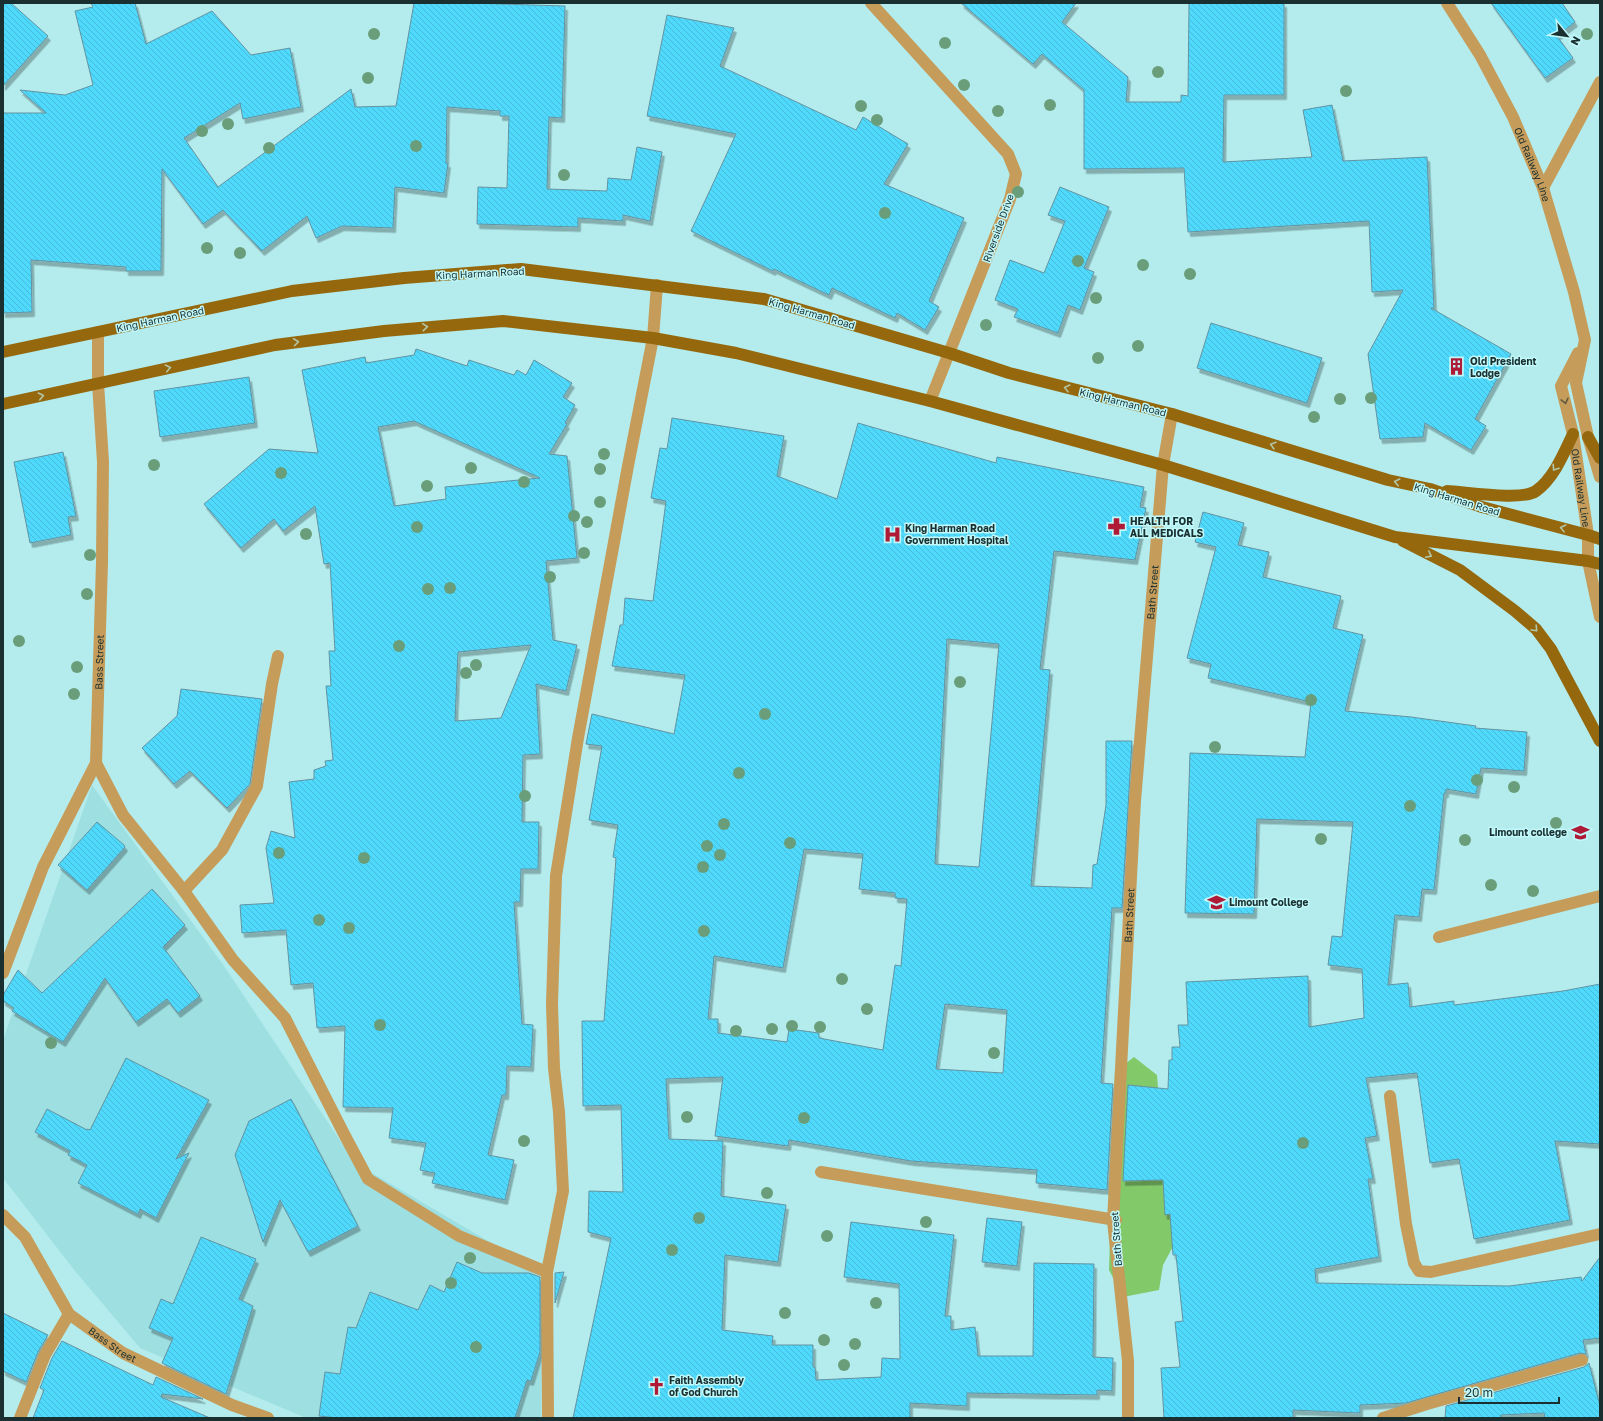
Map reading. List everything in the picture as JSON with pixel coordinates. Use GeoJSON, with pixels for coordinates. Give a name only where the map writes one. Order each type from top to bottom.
{"type":"FeatureCollection","features":[{"type":"Feature","properties":{"kind":"main road","name":"King Harman Road"},"geometry":{"type":"LineString","coordinates":[[3,352],[292,291],[404,278],[521,269],[764,299],[950,353],[1009,373],[1172,414],[1388,480],[1430,489],[1482,507],[1600,539]]}},
{"type":"Feature","properties":{"kind":"main road"},"geometry":{"type":"LineString","coordinates":[[3,404],[275,345],[384,331],[503,321],[653,338],[736,353],[930,401],[1163,465],[1395,537],[1460,570],[1515,611],[1536,629],[1551,649],[1600,741]]}},
{"type":"Feature","properties":{"kind":"main road"},"geometry":{"type":"LineString","coordinates":[[1430,489],[1519,496],[1536,491],[1555,470],[1573,434]]}},
{"type":"Feature","properties":{"kind":"main road"},"geometry":{"type":"LineString","coordinates":[[1588,438],[1600,458]]}},
{"type":"Feature","properties":{"kind":"main road"},"geometry":{"type":"LineString","coordinates":[[1395,537],[1594,562]]}},
{"type":"Feature","properties":{"kind":"street","name":"Riverside Drive"},"geometry":{"type":"LineString","coordinates":[[871,3],[1008,154],[1016,174],[1010,199],[930,401]]}},
{"type":"Feature","properties":{"kind":"street","name":"Old Railway Line"},"geometry":{"type":"LineString","coordinates":[[1447,3],[1480,55],[1513,117],[1543,188],[1574,292],[1585,340],[1576,383],[1588,438],[1600,477]]}},
{"type":"Feature","properties":{"kind":"street"},"geometry":{"type":"LineString","coordinates":[[1543,188],[1600,82]]}},
{"type":"Feature","properties":{"kind":"street"},"geometry":{"type":"LineString","coordinates":[[548,1418],[547,1272],[563,1191],[559,1112],[554,1068],[552,1004],[556,876],[578,738],[653,338],[657,285]]}},
{"type":"Feature","properties":{"kind":"street","name":"Bass Street"},"geometry":{"type":"LineString","coordinates":[[3,973],[43,866],[96,763],[102,562],[103,462],[98,383],[98,332]]}},
{"type":"Feature","properties":{"kind":"street","name":"Old Railway Line"},"geometry":{"type":"LineString","coordinates":[[1585,340],[1561,386],[1573,434],[1588,535],[1594,562],[1600,617]]}},
{"type":"Feature","properties":{"kind":"street","name":"Bath Street"},"geometry":{"type":"LineString","coordinates":[[1128,1418],[1128,1361],[1114,1221],[1135,801],[1163,465],[1172,414]]}},
{"type":"Feature","properties":{"kind":"street"},"geometry":{"type":"LineString","coordinates":[[184,891],[222,850],[257,786],[272,684],[278,656]]}},
{"type":"Feature","properties":{"kind":"street"},"geometry":{"type":"LineString","coordinates":[[96,763],[123,815],[184,891],[233,960],[285,1018],[368,1179],[459,1236],[547,1272]]}},
{"type":"Feature","properties":{"kind":"street"},"geometry":{"type":"LineString","coordinates":[[1439,938],[1600,896]]}},
{"type":"Feature","properties":{"kind":"street"},"geometry":{"type":"LineString","coordinates":[[1390,1096],[1406,1224],[1414,1263],[1419,1271],[1431,1272],[1600,1234]]}},
{"type":"Feature","properties":{"kind":"street"},"geometry":{"type":"LineString","coordinates":[[821,1172],[1116,1220],[1114,1221]]}},
{"type":"Feature","properties":{"kind":"street","name":"Bass Street"},"geometry":{"type":"LineString","coordinates":[[3,1215],[25,1237],[69,1314],[122,1353],[232,1404],[268,1418]]}},
{"type":"Feature","properties":{"kind":"street"},"geometry":{"type":"LineString","coordinates":[[20,1418],[45,1356],[69,1314]]}},
{"type":"Feature","properties":{"kind":"street"},"geometry":{"type":"LineString","coordinates":[[1383,1418],[1582,1360]]}},
{"type":"Feature","properties":{"kind":"shaded area"},"geometry":{"type":"Polygon","coordinates":[[[92,785],[224,966],[355,1163],[543,1273],[541,1418],[306,1418],[140,1348],[75,1271],[3,1178],[3,1040],[92,785]]]}},
{"type":"Feature","properties":{"kind":"green space"},"geometry":{"type":"Polygon","coordinates":[[[1134,1057],[1157,1075],[1160,1112],[1182,1230],[1163,1265],[1159,1290],[1123,1297],[1109,1270],[1115,1072],[1134,1057]]]}},
{"type":"Feature","properties":{"kind":"building"},"geometry":{"type":"Polygon","coordinates":[[[3,3],[11,3],[48,36],[3,86],[3,3]]]}},
{"type":"Feature","properties":{"kind":"building"},"geometry":{"type":"Polygon","coordinates":[[[91,3],[135,3],[146,44],[212,11],[251,55],[290,48],[301,107],[243,119],[240,103],[184,138],[218,187],[351,89],[355,107],[396,106],[414,3],[565,6],[562,118],[549,117],[547,189],[607,191],[608,178],[631,180],[637,147],[662,152],[650,221],[623,215],[623,221],[578,218],[578,227],[477,224],[478,187],[507,188],[509,116],[500,116],[500,111],[447,107],[446,163],[448,163],[444,193],[395,187],[393,228],[342,226],[316,238],[307,216],[262,251],[223,210],[203,224],[162,169],[161,271],[126,271],[126,267],[31,260],[32,312],[3,313],[3,113],[46,113],[20,90],[65,95],[93,85],[75,11],[93,7],[91,3]]]}},
{"type":"Feature","properties":{"kind":"building"},"geometry":{"type":"Polygon","coordinates":[[[961,3],[1076,3],[1062,22],[1128,77],[1126,102],[1181,102],[1181,95],[1188,96],[1189,3],[1284,3],[1284,95],[1224,95],[1223,162],[1312,157],[1303,110],[1332,105],[1343,161],[1427,157],[1434,308],[1431,308],[1511,354],[1475,419],[1486,426],[1471,450],[1425,423],[1423,437],[1380,439],[1368,354],[1403,290],[1372,292],[1369,221],[1188,232],[1184,168],[1084,169],[1084,90],[1042,54],[1033,64],[961,3]]]}},
{"type":"Feature","properties":{"kind":"building"},"geometry":{"type":"Polygon","coordinates":[[[1491,3],[1562,3],[1575,22],[1557,36],[1573,58],[1545,78],[1491,3]]]}},
{"type":"Feature","properties":{"kind":"building"},"geometry":{"type":"Polygon","coordinates":[[[667,15],[734,28],[720,66],[856,130],[863,117],[908,144],[884,184],[964,218],[929,301],[939,307],[925,330],[897,313],[895,318],[832,288],[829,295],[774,269],[773,271],[691,231],[736,134],[647,116],[667,15]]]}},
{"type":"Feature","properties":{"kind":"building"},"geometry":{"type":"Polygon","coordinates":[[[1060,187],[1109,207],[1084,268],[1094,272],[1080,310],[1068,305],[1058,333],[1014,317],[1018,309],[995,300],[1010,260],[1044,273],[1065,221],[1048,215],[1060,187]]]}},
{"type":"Feature","properties":{"kind":"building"},"geometry":{"type":"Polygon","coordinates":[[[1211,323],[1322,358],[1307,403],[1197,368],[1211,323]]]}},
{"type":"Feature","properties":{"kind":"building"},"geometry":{"type":"Polygon","coordinates":[[[416,349],[467,366],[469,360],[514,375],[517,370],[526,375],[534,360],[572,383],[563,397],[575,405],[565,423],[567,424],[549,454],[567,456],[577,558],[546,561],[553,640],[577,645],[566,691],[536,684],[540,754],[523,755],[522,822],[539,822],[538,869],[521,869],[520,902],[514,902],[522,1024],[533,1025],[531,1067],[507,1066],[506,1095],[502,1095],[488,1155],[514,1160],[505,1200],[432,1183],[435,1173],[420,1170],[426,1143],[389,1138],[393,1108],[343,1107],[345,1026],[317,1028],[313,983],[291,985],[286,930],[242,933],[240,905],[274,903],[266,848],[271,831],[295,838],[289,782],[314,779],[314,770],[326,766],[325,761],[333,760],[326,686],[331,686],[329,651],[335,651],[330,563],[324,564],[315,506],[283,531],[274,519],[241,548],[204,504],[269,449],[318,453],[302,370],[365,357],[366,363],[414,355],[416,349]],[[414,421],[378,427],[394,506],[446,499],[445,487],[540,478],[536,476],[414,421]],[[531,645],[458,652],[455,721],[501,718],[531,645]]]}},
{"type":"Feature","properties":{"kind":"building"},"geometry":{"type":"Polygon","coordinates":[[[249,377],[255,423],[160,437],[154,391],[249,377]]]}},
{"type":"Feature","properties":{"kind":"building"},"geometry":{"type":"Polygon","coordinates":[[[672,418],[784,436],[777,476],[837,499],[858,423],[996,463],[997,457],[1144,487],[1140,507],[1146,508],[1135,560],[1054,551],[1040,669],[1050,670],[1031,886],[1092,888],[1093,865],[1097,864],[1106,805],[1106,741],[1132,741],[1122,908],[1112,908],[1101,1083],[1113,1084],[1107,1190],[1036,1183],[1037,1170],[911,1161],[789,1140],[788,1146],[715,1136],[723,1077],[666,1079],[669,1139],[723,1141],[721,1196],[786,1205],[778,1262],[725,1255],[722,1330],[773,1336],[772,1345],[813,1345],[813,1367],[815,1367],[816,1380],[881,1377],[882,1358],[900,1359],[899,1284],[844,1277],[851,1222],[954,1235],[945,1316],[951,1316],[951,1330],[975,1327],[978,1356],[1033,1356],[1034,1263],[1094,1264],[1093,1357],[1113,1358],[1112,1391],[1097,1390],[1097,1395],[967,1393],[967,1406],[910,1403],[910,1418],[573,1418],[611,1238],[588,1232],[589,1191],[623,1192],[621,1105],[583,1106],[582,1021],[604,1021],[616,858],[613,857],[618,825],[589,820],[602,746],[586,744],[592,714],[674,734],[685,675],[612,666],[620,625],[623,625],[625,598],[653,601],[666,501],[651,498],[660,448],[667,449],[672,418]],[[947,639],[935,864],[979,867],[999,644],[947,639]],[[804,849],[783,968],[714,956],[708,1019],[718,1019],[718,1033],[787,1042],[789,1029],[819,1033],[819,1038],[883,1050],[895,965],[901,966],[907,899],[895,898],[895,893],[859,889],[863,854],[804,849]],[[945,1004],[936,1069],[1003,1073],[1007,1010],[945,1004]]]}},
{"type":"Feature","properties":{"kind":"building"},"geometry":{"type":"Polygon","coordinates":[[[63,452],[76,516],[68,517],[71,535],[30,543],[14,462],[63,452]]]}},
{"type":"Feature","properties":{"kind":"building"},"geometry":{"type":"Polygon","coordinates":[[[1203,512],[1244,523],[1238,545],[1269,552],[1263,577],[1341,596],[1333,628],[1363,635],[1345,711],[1411,717],[1476,726],[1475,728],[1527,732],[1524,771],[1481,768],[1476,794],[1446,789],[1446,793],[1444,793],[1434,890],[1422,889],[1419,917],[1395,915],[1388,985],[1408,983],[1410,1007],[1454,1001],[1454,1005],[1563,991],[1600,984],[1600,1144],[1555,1141],[1570,1220],[1474,1239],[1459,1159],[1430,1163],[1417,1073],[1366,1078],[1377,1136],[1365,1138],[1373,1179],[1368,1179],[1379,1257],[1315,1269],[1316,1283],[1509,1286],[1581,1277],[1582,1281],[1600,1257],[1600,1338],[1583,1340],[1586,1354],[1580,1353],[1406,1403],[1360,1405],[1360,1413],[1293,1410],[1293,1418],[1164,1418],[1161,1368],[1180,1367],[1175,1322],[1183,1321],[1176,1255],[1173,1255],[1170,1214],[1165,1215],[1163,1180],[1123,1181],[1128,1085],[1168,1089],[1169,1060],[1172,1060],[1172,1047],[1180,1047],[1178,1025],[1188,1025],[1186,982],[1308,976],[1309,1027],[1364,1018],[1362,969],[1328,965],[1332,936],[1342,937],[1353,822],[1257,819],[1254,914],[1185,913],[1190,753],[1305,757],[1311,702],[1208,678],[1211,664],[1187,658],[1216,547],[1195,542],[1203,512]]]}},
{"type":"Feature","properties":{"kind":"building"},"geometry":{"type":"Polygon","coordinates":[[[181,689],[262,699],[250,784],[227,808],[190,771],[174,784],[142,748],[177,716],[181,689]]]}},
{"type":"Feature","properties":{"kind":"building"},"geometry":{"type":"Polygon","coordinates":[[[97,822],[125,847],[87,890],[58,865],[97,822]]]}},
{"type":"Feature","properties":{"kind":"building"},"geometry":{"type":"Polygon","coordinates":[[[152,889],[185,925],[163,947],[200,996],[178,1013],[167,999],[136,1022],[105,978],[63,1042],[12,1011],[14,1008],[3,1001],[3,995],[18,970],[42,993],[152,889]]]}},
{"type":"Feature","properties":{"kind":"building"},"geometry":{"type":"Polygon","coordinates":[[[126,1058],[209,1100],[176,1159],[189,1153],[156,1218],[140,1209],[138,1214],[78,1183],[87,1165],[68,1155],[70,1151],[35,1132],[47,1109],[87,1130],[90,1130],[126,1058]]]}},
{"type":"Feature","properties":{"kind":"building"},"geometry":{"type":"Polygon","coordinates":[[[291,1099],[358,1226],[308,1252],[280,1200],[263,1242],[235,1155],[249,1121],[291,1099]]]}},
{"type":"Feature","properties":{"kind":"building"},"geometry":{"type":"Polygon","coordinates":[[[987,1218],[1022,1222],[1017,1266],[982,1262],[987,1218]]]}},
{"type":"Feature","properties":{"kind":"building"},"geometry":{"type":"Polygon","coordinates":[[[201,1237],[256,1259],[239,1299],[253,1306],[226,1394],[162,1363],[173,1338],[149,1328],[161,1299],[173,1304],[201,1237]]]}},
{"type":"Feature","properties":{"kind":"building"},"geometry":{"type":"Polygon","coordinates":[[[457,1262],[482,1273],[529,1273],[540,1277],[540,1352],[531,1381],[527,1380],[515,1418],[337,1418],[319,1416],[325,1372],[340,1374],[348,1327],[356,1328],[370,1292],[418,1310],[430,1285],[444,1292],[457,1262]]]}},
{"type":"Feature","properties":{"kind":"building"},"geometry":{"type":"Polygon","coordinates":[[[564,1272],[555,1303],[555,1273],[564,1272]]]}},
{"type":"Feature","properties":{"kind":"building"},"geometry":{"type":"Polygon","coordinates":[[[3,1313],[48,1335],[38,1352],[26,1382],[3,1371],[3,1313]]]}},
{"type":"Feature","properties":{"kind":"building"},"geometry":{"type":"Polygon","coordinates":[[[62,1341],[153,1385],[156,1377],[203,1399],[162,1394],[161,1397],[210,1418],[33,1418],[44,1390],[40,1388],[52,1358],[62,1341]]]}},
{"type":"Feature","properties":{"kind":"building"},"geometry":{"type":"Polygon","coordinates":[[[1589,1363],[1600,1406],[1600,1418],[1545,1418],[1544,1413],[1501,1415],[1500,1418],[1445,1418],[1446,1406],[1584,1367],[1589,1363]]]}},
{"type":"Feature","properties":{"kind":"place","name":"Old President Lodge"},"geometry":{"type":"Point","coordinates":[1457,367]}},
{"type":"Feature","properties":{"kind":"place","name":"HEALTH FOR ALL MEDICALS"},"geometry":{"type":"Point","coordinates":[1117,527]}},
{"type":"Feature","properties":{"kind":"place","name":"King Harman Road Government Hospital"},"geometry":{"type":"Point","coordinates":[892,534]}},
{"type":"Feature","properties":{"kind":"place","name":"Limount college"},"geometry":{"type":"Point","coordinates":[1580,832]}},
{"type":"Feature","properties":{"kind":"place","name":"Limount College"},"geometry":{"type":"Point","coordinates":[1216,902]}},
{"type":"Feature","properties":{"kind":"place","name":"Faith Assembly of God Church"},"geometry":{"type":"Point","coordinates":[656,1386]}}]}
